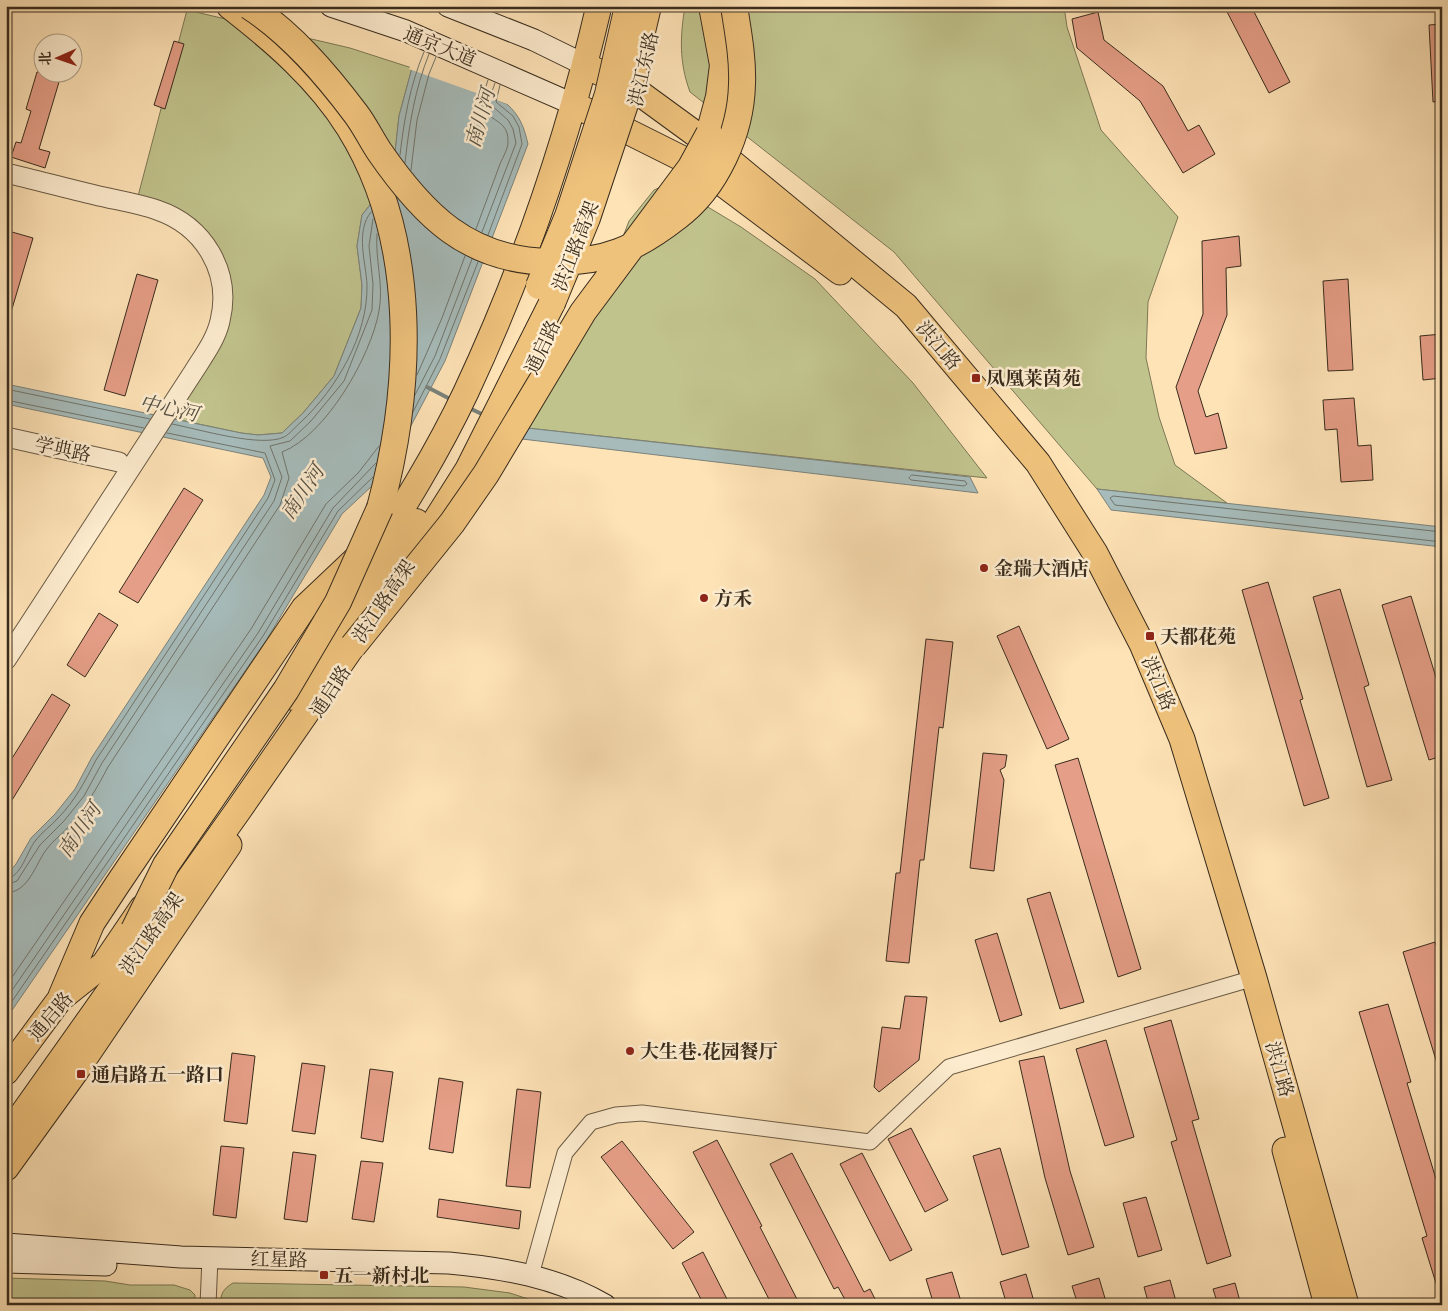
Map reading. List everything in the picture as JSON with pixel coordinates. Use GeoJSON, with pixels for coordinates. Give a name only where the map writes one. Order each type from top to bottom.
{"type":"FeatureCollection","features":[{"type":"Feature","properties":{"kind":"highway"},"geometry":{"type":"LineString","coordinates":[[134,930],[166,865],[286,690],[338,602],[380,508],[392,466],[398,422],[404,361],[403,294],[388,220],[372,171],[349,126],[293,58],[230,6]]}},
{"type":"Feature","properties":{"kind":"highway"},"geometry":{"type":"LineString","coordinates":[[249,6],[277,28],[323,73],[357,116],[406,188],[427,212],[457,237],[485,250],[516,259],[576,262],[603,258],[650,238],[682,213],[708,183],[722,160],[738,116],[742,68],[734,6]]}},
{"type":"Feature","properties":{"kind":"highway","name":"洪江路高架"},"geometry":{"type":"LineString","coordinates":[[6,1113],[431,500],[468,435],[518,335],[568,216],[608,94],[628,6]]}},
{"type":"Feature","properties":{"kind":"highway","name":"洪江路高架"},"geometry":{"type":"LineString","coordinates":[[6,1138],[353,646],[468,470],[552,303],[587,218],[625,104],[648,6]]}},
{"type":"Feature","properties":{"kind":"highway"},"geometry":{"type":"LineString","coordinates":[[353,646],[452,523],[486,474],[583,312],[691,167],[709,134],[721,81],[723,65],[712,6]]}},
{"type":"Feature","properties":{"kind":"main road","name":"通京大道"},"geometry":{"type":"LineString","coordinates":[[331,6],[406,31],[519,79],[628,132]]}},
{"type":"Feature","properties":{"kind":"main road"},"geometry":{"type":"LineString","coordinates":[[448,6],[534,40],[638,92]]}},
{"type":"Feature","properties":{"kind":"main road"},"geometry":{"type":"LineString","coordinates":[[575,105],[599,6]]}},
{"type":"Feature","properties":{"kind":"main road","name":"洪江东路"},"geometry":{"type":"LineString","coordinates":[[628,132],[656,6]]}},
{"type":"Feature","properties":{"kind":"main road","name":"洪江路"},"geometry":{"type":"LineString","coordinates":[[638,92],[712,146],[906,306],[1038,464],[1095,553],[1142,644],[1182,739],[1247,980],[1327,1305]]}},
{"type":"Feature","properties":{"kind":"main road","name":"通启路"},"geometry":{"type":"LineString","coordinates":[[6,1072],[60,999],[104,964],[255,746],[427,467],[466,393],[499,319],[555,167],[575,105]]}},
{"type":"Feature","properties":{"kind":"main road","name":"洪江路"},"geometry":{"type":"LineString","coordinates":[[628,132],[702,169],[887,308],[934,359],[1030,479],[1109,611],[1169,746],[1247,980],[1346,1305]]}},
{"type":"Feature","properties":{"kind":"main road","name":"通启路"},"geometry":{"type":"LineString","coordinates":[[6,1168],[76,1071],[459,499],[521,392],[560,309],[628,132]]}},
{"type":"Feature","properties":{"kind":"main road"},"geometry":{"type":"LineString","coordinates":[[60,999],[92,923],[304,608],[379,537],[405,503]]}},
{"type":"Feature","properties":{"kind":"main road","name":"红星路"},"geometry":{"type":"LineString","coordinates":[[6,1244],[210,1263],[480,1277],[522,1285],[578,1305]]}},
{"type":"Feature","properties":{"kind":"main road","name":"红星路"},"geometry":{"type":"LineString","coordinates":[[6,1262],[449,1263],[489,1266],[531,1274],[588,1294],[605,1305]]}},
{"type":"Feature","properties":{"kind":"street"},"geometry":{"type":"LineString","coordinates":[[6,173],[158,210],[184,223],[198,236],[212,254],[220,271],[223,293],[220,321],[213,339],[6,660]]}},
{"type":"Feature","properties":{"kind":"street","name":"学典路"},"geometry":{"type":"LineString","coordinates":[[6,437],[119,462]]}},
{"type":"Feature","properties":{"kind":"street"},"geometry":{"type":"LineString","coordinates":[[531,1274],[566,1153],[591,1122],[616,1115],[642,1113],[870,1142],[948,1067],[1247,980]]}},
{"type":"Feature","properties":{"kind":"street"},"geometry":{"type":"LineString","coordinates":[[208,1305],[210,1263]]}},
{"type":"Feature","properties":{"kind":"green space"},"geometry":{"type":"Polygon","coordinates":[[[685,6],[1064,6],[1067,27],[1101,130],[1178,217],[1148,302],[1146,358],[1159,417],[1175,465],[1227,503],[1097,489],[894,252],[690,92],[682,60],[682,28],[685,6]]]}},
{"type":"Feature","properties":{"kind":"green space"},"geometry":{"type":"Polygon","coordinates":[[[187,10],[350,48],[412,68],[399,116],[394,162],[384,187],[362,215],[357,246],[362,285],[361,308],[334,376],[303,413],[282,433],[258,435],[241,433],[175,419],[207,365],[226,314],[208,239],[137,200],[187,10]]]}},
{"type":"Feature","properties":{"kind":"green space"},"geometry":{"type":"Polygon","coordinates":[[[663,186],[673,186],[741,227],[815,279],[913,383],[987,478],[527,428],[612,266],[629,221],[654,190],[663,186]]]}},
{"type":"Feature","properties":{"kind":"green space"},"geometry":{"type":"Polygon","coordinates":[[[6,1278],[105,1281],[130,1285],[174,1285],[190,1290],[195,1295],[195,1305],[6,1305],[6,1278]]]}},
{"type":"Feature","properties":{"kind":"green space"},"geometry":{"type":"Polygon","coordinates":[[[233,1283],[464,1287],[510,1293],[546,1305],[220,1305],[223,1292],[233,1283]]]}},
{"type":"Feature","properties":{"kind":"water","name":"南川河"},"geometry":{"type":"Polygon","coordinates":[[[412,68],[507,104],[521,122],[528,144],[445,361],[393,460],[373,485],[342,514],[267,639],[6,1019],[6,876],[16,864],[31,838],[55,814],[75,789],[92,757],[264,495],[271,477],[263,458],[6,404],[6,384],[241,433],[258,435],[282,433],[303,413],[334,376],[361,308],[362,285],[357,246],[362,215],[384,187],[394,162],[399,116],[412,68]]]}},
{"type":"Feature","properties":{"kind":"water"},"geometry":{"type":"Polygon","coordinates":[[[527,428],[970,477],[978,493],[522,439],[527,428]]]}},
{"type":"Feature","properties":{"kind":"water"},"geometry":{"type":"Polygon","coordinates":[[[1097,489],[1442,527],[1442,547],[1111,510],[1097,489]]]}},
{"type":"Feature","properties":{"kind":"pier"},"geometry":{"type":"Polygon","coordinates":[[[435,6],[536,7],[503,99],[510,105],[409,69],[435,6]]]}},
{"type":"Feature","properties":{"kind":"building"},"geometry":{"type":"Polygon","coordinates":[[[1224,6],[1251,6],[1290,82],[1269,93],[1224,6]]]}},
{"type":"Feature","properties":{"kind":"building"},"geometry":{"type":"Polygon","coordinates":[[[1098,12],[1104,40],[1163,86],[1188,131],[1199,125],[1215,154],[1183,173],[1140,101],[1077,48],[1072,19],[1098,12]]]}},
{"type":"Feature","properties":{"kind":"building"},"geometry":{"type":"Polygon","coordinates":[[[1442,24],[1442,101],[1433,102],[1429,25],[1442,24]]]}},
{"type":"Feature","properties":{"kind":"building"},"geometry":{"type":"Polygon","coordinates":[[[174,41],[184,44],[165,109],[154,105],[174,41]]]}},
{"type":"Feature","properties":{"kind":"building"},"geometry":{"type":"Polygon","coordinates":[[[34,82],[59,82],[39,149],[50,152],[45,168],[11,157],[16,142],[21,143],[31,111],[26,109],[34,82]]]}},
{"type":"Feature","properties":{"kind":"building"},"geometry":{"type":"Polygon","coordinates":[[[12,232],[33,238],[9,319],[6,318],[6,251],[12,232]]]}},
{"type":"Feature","properties":{"kind":"building"},"geometry":{"type":"Polygon","coordinates":[[[1239,236],[1241,266],[1226,268],[1227,315],[1198,391],[1206,417],[1218,413],[1227,448],[1195,454],[1176,387],[1203,314],[1202,241],[1239,236]]]}},
{"type":"Feature","properties":{"kind":"building"},"geometry":{"type":"Polygon","coordinates":[[[137,274],[158,280],[125,396],[104,390],[137,274]]]}},
{"type":"Feature","properties":{"kind":"building"},"geometry":{"type":"Polygon","coordinates":[[[1348,279],[1353,370],[1328,371],[1323,281],[1348,279]]]}},
{"type":"Feature","properties":{"kind":"building"},"geometry":{"type":"Polygon","coordinates":[[[1442,334],[1442,378],[1423,380],[1420,336],[1442,334]]]}},
{"type":"Feature","properties":{"kind":"building"},"geometry":{"type":"Polygon","coordinates":[[[1354,398],[1358,446],[1371,445],[1373,480],[1341,482],[1337,429],[1325,430],[1323,400],[1354,398]]]}},
{"type":"Feature","properties":{"kind":"building"},"geometry":{"type":"Polygon","coordinates":[[[184,488],[203,500],[138,603],[119,592],[184,488]]]}},
{"type":"Feature","properties":{"kind":"building"},"geometry":{"type":"Polygon","coordinates":[[[1268,582],[1303,699],[1300,700],[1329,798],[1304,806],[1242,590],[1268,582]]]}},
{"type":"Feature","properties":{"kind":"building"},"geometry":{"type":"Polygon","coordinates":[[[1340,589],[1369,685],[1364,687],[1392,780],[1367,787],[1313,597],[1340,589]]]}},
{"type":"Feature","properties":{"kind":"building"},"geometry":{"type":"Polygon","coordinates":[[[1411,596],[1442,697],[1442,756],[1429,760],[1382,605],[1411,596]]]}},
{"type":"Feature","properties":{"kind":"building"},"geometry":{"type":"Polygon","coordinates":[[[99,613],[118,625],[85,677],[67,665],[99,613]]]}},
{"type":"Feature","properties":{"kind":"building"},"geometry":{"type":"Polygon","coordinates":[[[1019,626],[1069,739],[1047,749],[997,636],[1019,626]]]}},
{"type":"Feature","properties":{"kind":"building"},"geometry":{"type":"Polygon","coordinates":[[[926,639],[953,642],[943,728],[939,727],[924,860],[920,860],[909,963],[886,961],[896,873],[900,873],[926,639]]]}},
{"type":"Feature","properties":{"kind":"building"},"geometry":{"type":"Polygon","coordinates":[[[52,694],[70,705],[6,810],[6,768],[52,694]]]}},
{"type":"Feature","properties":{"kind":"building"},"geometry":{"type":"Polygon","coordinates":[[[983,753],[1007,755],[1005,767],[1000,770],[1004,780],[994,871],[970,868],[983,753]]]}},
{"type":"Feature","properties":{"kind":"building"},"geometry":{"type":"Polygon","coordinates":[[[1078,758],[1141,969],[1118,977],[1055,765],[1078,758]]]}},
{"type":"Feature","properties":{"kind":"building"},"geometry":{"type":"Polygon","coordinates":[[[1050,892],[1084,1002],[1060,1009],[1027,899],[1050,892]]]}},
{"type":"Feature","properties":{"kind":"building"},"geometry":{"type":"Polygon","coordinates":[[[997,933],[1022,1015],[1000,1022],[975,940],[997,933]]]}},
{"type":"Feature","properties":{"kind":"building"},"geometry":{"type":"Polygon","coordinates":[[[1435,942],[1442,964],[1442,1070],[1439,1070],[1403,952],[1435,942]]]}},
{"type":"Feature","properties":{"kind":"building"},"geometry":{"type":"Polygon","coordinates":[[[905,996],[927,997],[919,1060],[879,1092],[874,1087],[882,1027],[900,1029],[905,996]]]}},
{"type":"Feature","properties":{"kind":"building"},"geometry":{"type":"Polygon","coordinates":[[[1388,1004],[1411,1082],[1407,1083],[1442,1199],[1442,1293],[1439,1293],[1422,1238],[1427,1236],[1359,1012],[1388,1004]]]}},
{"type":"Feature","properties":{"kind":"building"},"geometry":{"type":"Polygon","coordinates":[[[1171,1020],[1199,1119],[1192,1121],[1231,1256],[1207,1264],[1171,1142],[1177,1140],[1144,1028],[1171,1020]]]}},
{"type":"Feature","properties":{"kind":"building"},"geometry":{"type":"Polygon","coordinates":[[[1106,1040],[1134,1137],[1105,1146],[1076,1049],[1106,1040]]]}},
{"type":"Feature","properties":{"kind":"building"},"geometry":{"type":"Polygon","coordinates":[[[232,1053],[255,1056],[247,1124],[224,1121],[232,1053]]]}},
{"type":"Feature","properties":{"kind":"building"},"geometry":{"type":"Polygon","coordinates":[[[1044,1056],[1070,1171],[1094,1247],[1068,1255],[1045,1178],[1019,1061],[1044,1056]]]}},
{"type":"Feature","properties":{"kind":"building"},"geometry":{"type":"Polygon","coordinates":[[[302,1063],[325,1066],[315,1134],[292,1131],[302,1063]]]}},
{"type":"Feature","properties":{"kind":"building"},"geometry":{"type":"Polygon","coordinates":[[[370,1069],[393,1072],[383,1142],[361,1138],[370,1069]]]}},
{"type":"Feature","properties":{"kind":"building"},"geometry":{"type":"Polygon","coordinates":[[[439,1078],[463,1082],[453,1153],[429,1149],[439,1078]]]}},
{"type":"Feature","properties":{"kind":"building"},"geometry":{"type":"Polygon","coordinates":[[[517,1089],[541,1092],[530,1188],[506,1186],[517,1089]]]}},
{"type":"Feature","properties":{"kind":"building"},"geometry":{"type":"Polygon","coordinates":[[[911,1128],[948,1200],[925,1212],[888,1139],[911,1128]]]}},
{"type":"Feature","properties":{"kind":"building"},"geometry":{"type":"Polygon","coordinates":[[[717,1140],[762,1226],[760,1227],[800,1305],[772,1305],[693,1152],[717,1140]]]}},
{"type":"Feature","properties":{"kind":"building"},"geometry":{"type":"Polygon","coordinates":[[[622,1141],[694,1232],[673,1249],[601,1157],[622,1141]]]}},
{"type":"Feature","properties":{"kind":"building"},"geometry":{"type":"Polygon","coordinates":[[[221,1146],[244,1148],[236,1218],[213,1215],[221,1146]]]}},
{"type":"Feature","properties":{"kind":"building"},"geometry":{"type":"Polygon","coordinates":[[[1000,1148],[1029,1247],[1002,1255],[973,1156],[1000,1148]]]}},
{"type":"Feature","properties":{"kind":"building"},"geometry":{"type":"Polygon","coordinates":[[[293,1152],[316,1155],[307,1222],[284,1219],[293,1152]]]}},
{"type":"Feature","properties":{"kind":"building"},"geometry":{"type":"Polygon","coordinates":[[[792,1153],[864,1292],[870,1289],[878,1305],[848,1305],[838,1287],[834,1289],[770,1164],[792,1153]]]}},
{"type":"Feature","properties":{"kind":"building"},"geometry":{"type":"Polygon","coordinates":[[[862,1153],[912,1250],[890,1261],[840,1164],[862,1153]]]}},
{"type":"Feature","properties":{"kind":"building"},"geometry":{"type":"Polygon","coordinates":[[[361,1161],[383,1163],[374,1222],[352,1219],[361,1161]]]}},
{"type":"Feature","properties":{"kind":"building"},"geometry":{"type":"Polygon","coordinates":[[[1146,1197],[1162,1250],[1138,1257],[1123,1203],[1146,1197]]]}},
{"type":"Feature","properties":{"kind":"building"},"geometry":{"type":"Polygon","coordinates":[[[439,1199],[521,1211],[519,1229],[437,1217],[439,1199]]]}},
{"type":"Feature","properties":{"kind":"building"},"geometry":{"type":"Polygon","coordinates":[[[703,1252],[730,1305],[704,1305],[682,1263],[703,1252]]]}},
{"type":"Feature","properties":{"kind":"building"},"geometry":{"type":"Polygon","coordinates":[[[952,1272],[962,1305],[934,1305],[926,1279],[952,1272]]]}},
{"type":"Feature","properties":{"kind":"building"},"geometry":{"type":"Polygon","coordinates":[[[1026,1274],[1035,1305],[1007,1305],[1000,1282],[1026,1274]]]}},
{"type":"Feature","properties":{"kind":"building"},"geometry":{"type":"Polygon","coordinates":[[[1099,1278],[1107,1305],[1078,1305],[1072,1286],[1099,1278]]]}},
{"type":"Feature","properties":{"kind":"building"},"geometry":{"type":"Polygon","coordinates":[[[1170,1280],[1177,1305],[1149,1305],[1144,1287],[1170,1280]]]}},
{"type":"Feature","properties":{"kind":"building"},"geometry":{"type":"Polygon","coordinates":[[[1235,1283],[1241,1305],[1218,1305],[1213,1289],[1235,1283]]]}},
{"type":"Feature","properties":{"kind":"waterway"},"geometry":{"type":"LineString","coordinates":[[427,387],[452,400]]}},
{"type":"Feature","properties":{"kind":"waterway"},"geometry":{"type":"LineString","coordinates":[[467,407],[486,416]]}},
{"type":"Feature","properties":{"kind":"place","name":"凤凰莱茵苑"},"geometry":{"type":"Point","coordinates":[976,378]}},
{"type":"Feature","properties":{"kind":"place","name":"金瑞大酒店"},"geometry":{"type":"Point","coordinates":[984,568]}},
{"type":"Feature","properties":{"kind":"place","name":"方禾"},"geometry":{"type":"Point","coordinates":[704,598]}},
{"type":"Feature","properties":{"kind":"place","name":"天都花苑"},"geometry":{"type":"Point","coordinates":[1150,636]}},
{"type":"Feature","properties":{"kind":"place","name":"大生巷·花园餐厅"},"geometry":{"type":"Point","coordinates":[630,1051]}},
{"type":"Feature","properties":{"kind":"place","name":"通启路五一路口"},"geometry":{"type":"Point","coordinates":[81,1074]}},
{"type":"Feature","properties":{"kind":"place","name":"五一新村北"},"geometry":{"type":"Point","coordinates":[324,1275]}},
{"type":"Feature","properties":{"kind":"water label","name":"中心河"},"geometry":{"type":"Point","coordinates":[169,408]}}]}
